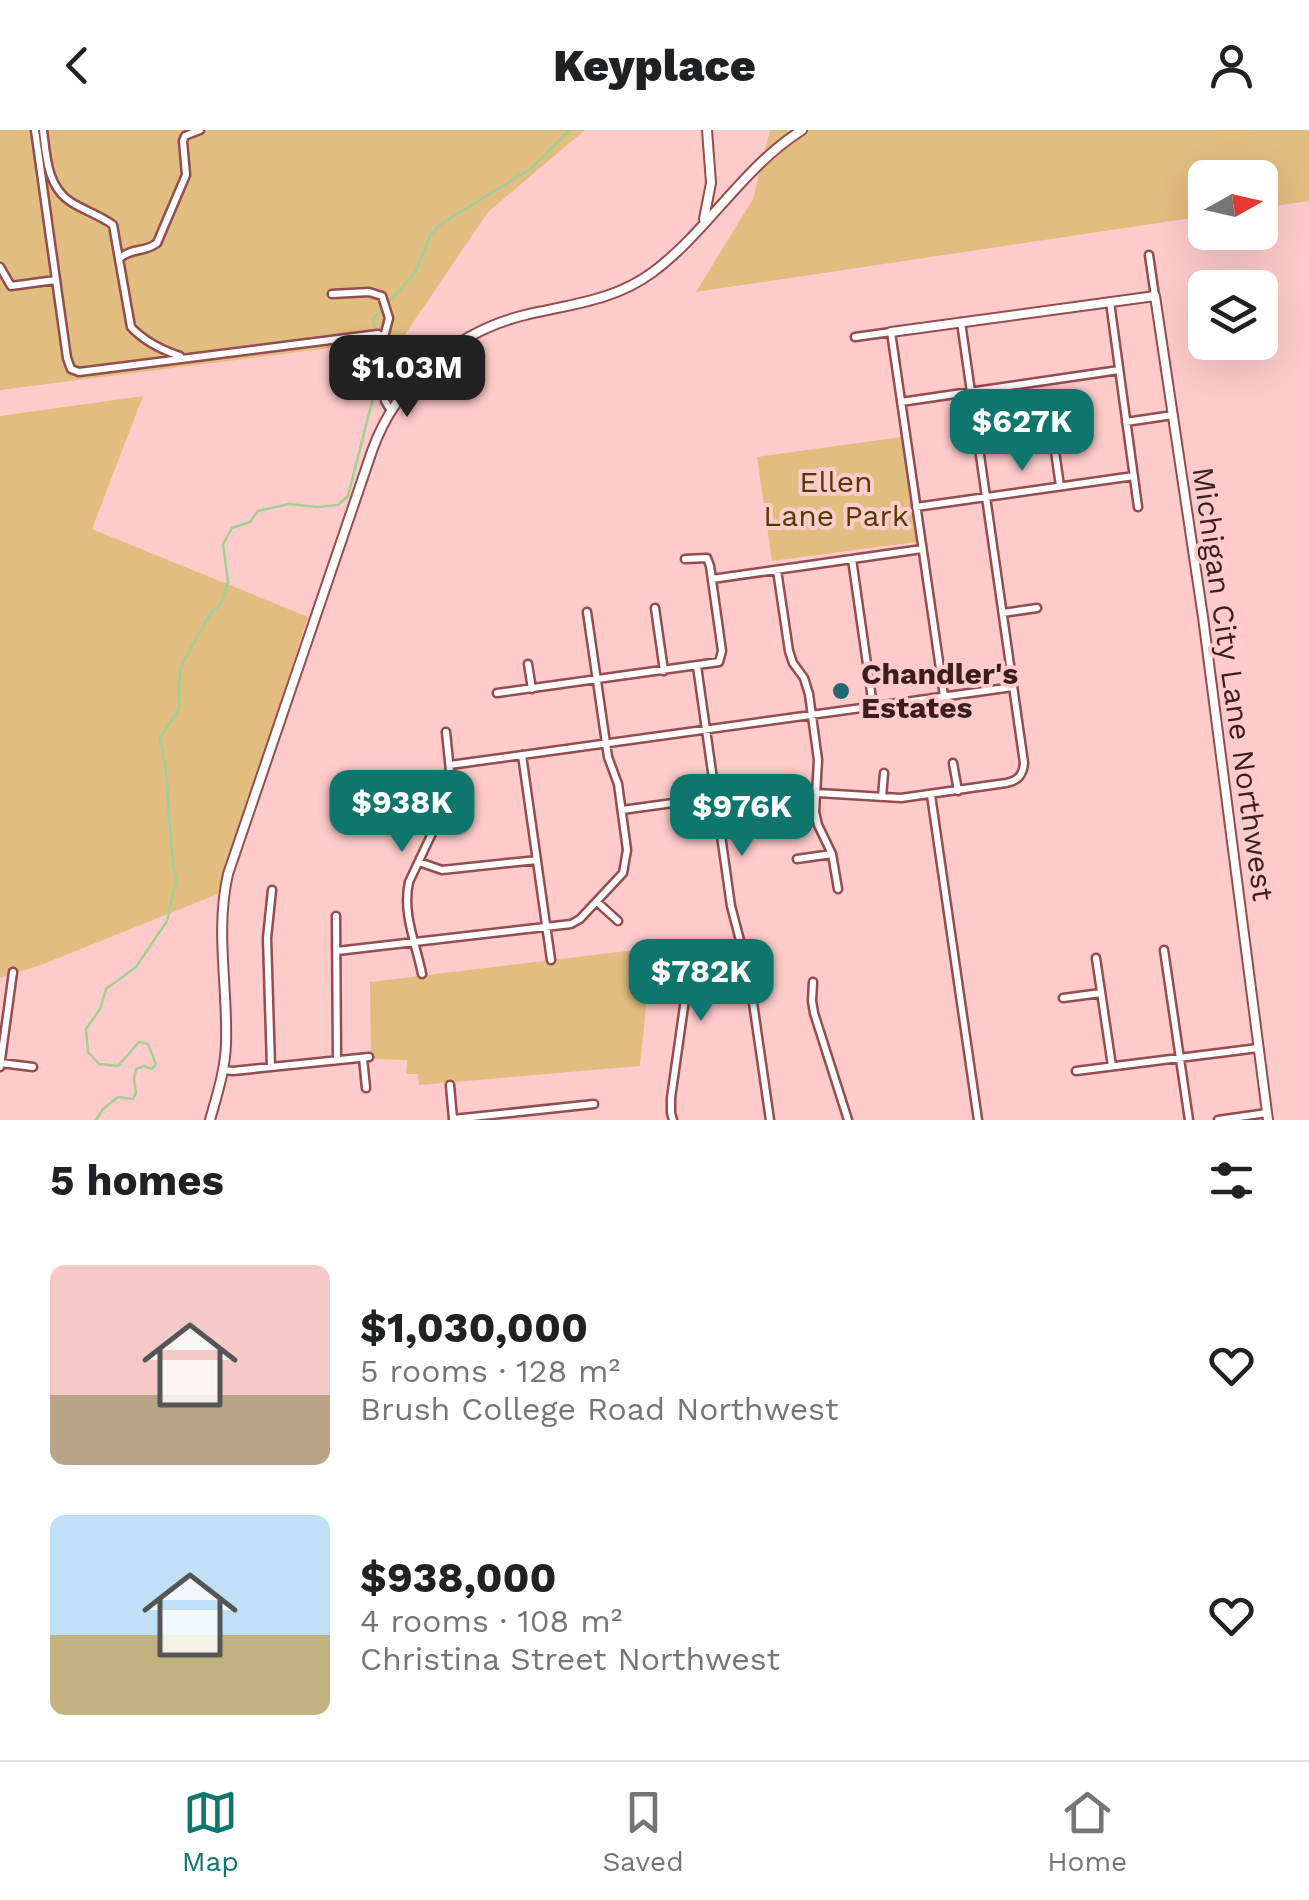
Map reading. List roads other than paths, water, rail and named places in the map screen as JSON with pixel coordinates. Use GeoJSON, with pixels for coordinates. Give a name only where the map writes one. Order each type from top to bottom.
{"type":"FeatureCollection","features":[{"type":"Feature","properties":{"kind":"street"},"geometry":{"type":"LineString","coordinates":[[35,130],[68,364],[74,371],[374,334],[388,342],[386,401],[390,412]]}},
{"type":"Feature","properties":{"kind":"street"},"geometry":{"type":"LineString","coordinates":[[44,130],[46,157],[59,192],[71,203],[113,225],[131,327],[143,338],[186,358]]}},
{"type":"Feature","properties":{"kind":"street"},"geometry":{"type":"LineString","coordinates":[[120,258],[128,250],[150,248],[157,243],[184,181],[183,141],[185,136],[200,130]]}},
{"type":"Feature","properties":{"kind":"street"},"geometry":{"type":"LineString","coordinates":[[702,224],[711,183],[706,130]]}},
{"type":"Feature","properties":{"kind":"street"},"geometry":{"type":"LineString","coordinates":[[210,1120],[224,1070],[222,927],[228,874],[367,464],[390,412],[430,365],[470,336],[507,320],[587,303],[618,292],[653,272],[777,148],[802,130]]}},
{"type":"Feature","properties":{"kind":"street"},"geometry":{"type":"LineString","coordinates":[[711,183],[732,193]]}},
{"type":"Feature","properties":{"kind":"street","name":"Michigan City Lane Northwest"},"geometry":{"type":"LineString","coordinates":[[1150,255],[1203,617],[1267,1117]]}},
{"type":"Feature","properties":{"kind":"street"},"geometry":{"type":"LineString","coordinates":[[0,267],[11,286],[55,280]]}},
{"type":"Feature","properties":{"kind":"street"},"geometry":{"type":"LineString","coordinates":[[332,294],[369,292],[382,296],[389,318],[384,337]]}},
{"type":"Feature","properties":{"kind":"street"},"geometry":{"type":"LineString","coordinates":[[855,337],[1156,296]]}},
{"type":"Feature","properties":{"kind":"street"},"geometry":{"type":"LineString","coordinates":[[1110,302],[1138,507]]}},
{"type":"Feature","properties":{"kind":"street"},"geometry":{"type":"LineString","coordinates":[[622,810],[782,789],[882,798],[1006,784],[1020,777],[1024,763],[961,322]]}},
{"type":"Feature","properties":{"kind":"street"},"geometry":{"type":"LineString","coordinates":[[891,332],[944,696]]}},
{"type":"Feature","properties":{"kind":"street"},"geometry":{"type":"LineString","coordinates":[[901,402],[1119,370]]}},
{"type":"Feature","properties":{"kind":"street"},"geometry":{"type":"LineString","coordinates":[[1126,422],[1173,415]]}},
{"type":"Feature","properties":{"kind":"street"},"geometry":{"type":"LineString","coordinates":[[1054,444],[1060,486]]}},
{"type":"Feature","properties":{"kind":"street"},"geometry":{"type":"LineString","coordinates":[[916,507],[1134,476]]}},
{"type":"Feature","properties":{"kind":"street"},"geometry":{"type":"LineString","coordinates":[[712,579],[922,549]]}},
{"type":"Feature","properties":{"kind":"street"},"geometry":{"type":"LineString","coordinates":[[497,694],[716,664],[721,659],[706,558],[684,559]]}},
{"type":"Feature","properties":{"kind":"street"},"geometry":{"type":"LineString","coordinates":[[852,559],[872,706]]}},
{"type":"Feature","properties":{"kind":"street"},"geometry":{"type":"LineString","coordinates":[[777,570],[788,651],[807,685],[812,714],[818,760],[815,812],[832,854],[838,890]]}},
{"type":"Feature","properties":{"kind":"street"},"geometry":{"type":"LineString","coordinates":[[655,608],[664,671]]}},
{"type":"Feature","properties":{"kind":"street"},"geometry":{"type":"LineString","coordinates":[[1002,613],[1038,608]]}},
{"type":"Feature","properties":{"kind":"street"},"geometry":{"type":"LineString","coordinates":[[337,951],[572,924],[623,873],[627,850],[622,810],[608,757],[588,612]]}},
{"type":"Feature","properties":{"kind":"street"},"geometry":{"type":"LineString","coordinates":[[528,664],[532,689]]}},
{"type":"Feature","properties":{"kind":"street"},"geometry":{"type":"LineString","coordinates":[[697,666],[730,906],[750,975],[770,1120]]}},
{"type":"Feature","properties":{"kind":"street"},"geometry":{"type":"LineString","coordinates":[[450,765],[1013,687]]}},
{"type":"Feature","properties":{"kind":"street"},"geometry":{"type":"LineString","coordinates":[[422,974],[406,905],[409,882],[452,791],[446,732]]}},
{"type":"Feature","properties":{"kind":"street"},"geometry":{"type":"LineString","coordinates":[[522,755],[551,960]]}},
{"type":"Feature","properties":{"kind":"street"},"geometry":{"type":"LineString","coordinates":[[954,764],[958,791]]}},
{"type":"Feature","properties":{"kind":"street"},"geometry":{"type":"LineString","coordinates":[[882,798],[884,773]]}},
{"type":"Feature","properties":{"kind":"street"},"geometry":{"type":"LineString","coordinates":[[930,794],[978,1120]]}},
{"type":"Feature","properties":{"kind":"street"},"geometry":{"type":"LineString","coordinates":[[796,860],[832,854]]}},
{"type":"Feature","properties":{"kind":"street"},"geometry":{"type":"LineString","coordinates":[[419,862],[442,870],[536,860]]}},
{"type":"Feature","properties":{"kind":"street"},"geometry":{"type":"LineString","coordinates":[[271,1067],[267,938],[272,890]]}},
{"type":"Feature","properties":{"kind":"street"},"geometry":{"type":"LineString","coordinates":[[597,902],[618,921]]}},
{"type":"Feature","properties":{"kind":"street"},"geometry":{"type":"LineString","coordinates":[[336,916],[337,1060]]}},
{"type":"Feature","properties":{"kind":"street"},"geometry":{"type":"LineString","coordinates":[[670,1118],[691,957],[740,947]]}},
{"type":"Feature","properties":{"kind":"street"},"geometry":{"type":"LineString","coordinates":[[1164,950],[1188,1120]]}},
{"type":"Feature","properties":{"kind":"street"},"geometry":{"type":"LineString","coordinates":[[1096,958],[1112,1066]]}},
{"type":"Feature","properties":{"kind":"street"},"geometry":{"type":"LineString","coordinates":[[13,972],[0,1065],[33,1067]]}},
{"type":"Feature","properties":{"kind":"street"},"geometry":{"type":"LineString","coordinates":[[813,982],[814,1012],[848,1120]]}},
{"type":"Feature","properties":{"kind":"street"},"geometry":{"type":"LineString","coordinates":[[1063,998],[1101,993]]}},
{"type":"Feature","properties":{"kind":"street"},"geometry":{"type":"LineString","coordinates":[[1076,1071],[1258,1048]]}},
{"type":"Feature","properties":{"kind":"street"},"geometry":{"type":"LineString","coordinates":[[224,1070],[366,1058],[366,1088]]}},
{"type":"Feature","properties":{"kind":"street"},"geometry":{"type":"LineString","coordinates":[[450,1085],[454,1119],[594,1104]]}},
{"type":"Feature","properties":{"kind":"street"},"geometry":{"type":"LineString","coordinates":[[1219,1120],[1267,1117]]}},
{"type":"Feature","properties":{"kind":"waterway"},"geometry":{"type":"LineString","coordinates":[[96,1120],[118,1097],[133,1099],[136,1069],[152,1069],[156,1064],[148,1044],[139,1042],[118,1066],[99,1064],[88,1052],[86,1029],[100,1009],[106,989],[136,967],[167,921],[176,880],[160,738],[179,709],[180,668],[210,614],[220,605],[228,582],[223,544],[232,528],[250,522],[258,511],[289,504],[338,505],[348,496],[373,398],[378,344],[373,319],[415,273],[431,234],[441,224],[532,168],[570,130]]}},
{"type":"Feature","properties":{"kind":"place","name":"Chandler's Estates"},"geometry":{"type":"Point","coordinates":[841,691]}},
{"type":"Feature","properties":{"kind":"park label","name":"Ellen Lane Park"},"geometry":{"type":"Point","coordinates":[836,499]}}]}
